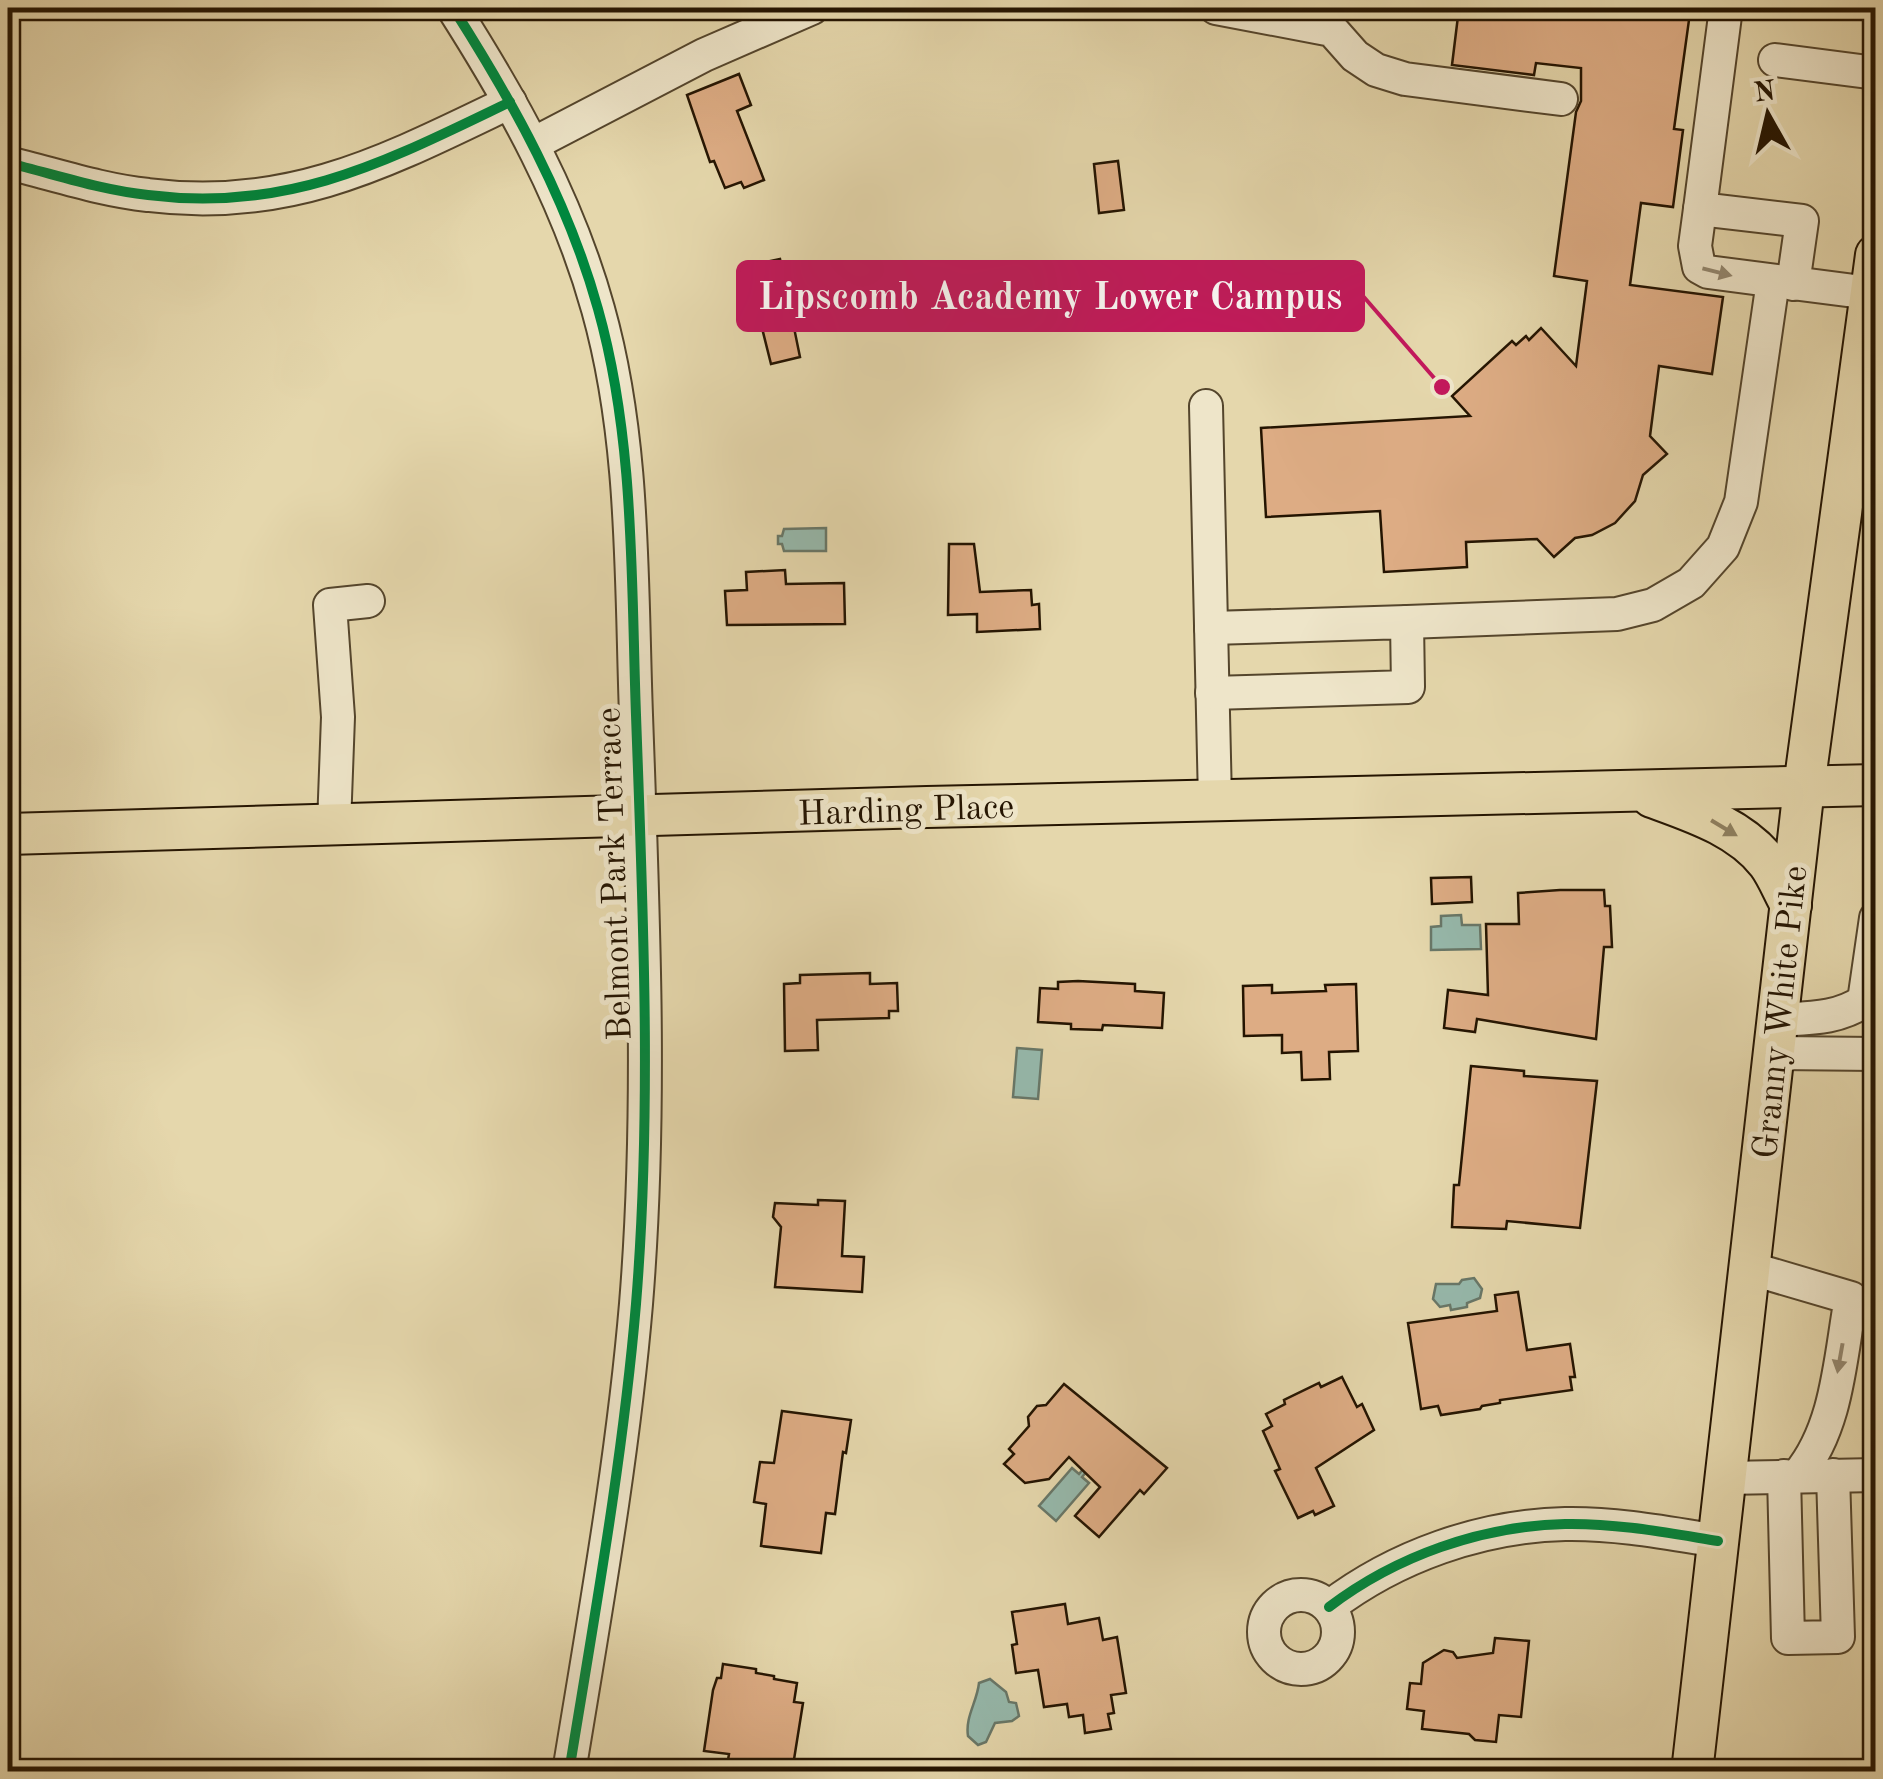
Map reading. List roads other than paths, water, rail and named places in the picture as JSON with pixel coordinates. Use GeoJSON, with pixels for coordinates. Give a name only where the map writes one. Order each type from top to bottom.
{"type":"FeatureCollection","features":[{"type":"Feature","properties":{"kind":"main road","name":"Granny White Pike"},"geometry":{"type":"LineString","coordinates":[[1692,1772],[1804,787],[1873,274]]}},
{"type":"Feature","properties":{"kind":"main road","name":"Harding Place"},"geometry":{"type":"LineString","coordinates":[[8,834],[1876,785]]}},
{"type":"Feature","properties":{"kind":"main road"},"geometry":{"type":"LineString","coordinates":[[1634,790],[1706,817],[1748,842],[1769,864],[1791,905]]}},
{"type":"Feature","properties":{"kind":"street","name":"Belmont Park Terrace"},"geometry":{"type":"LineString","coordinates":[[453,8],[533,144],[561,207],[599,310],[619,408],[628,480],[646,1053],[636,1306],[569,1772]]}},
{"type":"Feature","properties":{"kind":"street"},"geometry":{"type":"LineString","coordinates":[[533,144],[704,55],[812,8]]}},
{"type":"Feature","properties":{"kind":"street"},"geometry":{"type":"LineString","coordinates":[[1216,8],[1332,30],[1355,56],[1376,70],[1405,79],[1561,99]]}},
{"type":"Feature","properties":{"kind":"street"},"geometry":{"type":"LineString","coordinates":[[1726,8],[1695,246],[1699,267],[1717,274],[1783,282],[1873,274]]}},
{"type":"Feature","properties":{"kind":"street"},"geometry":{"type":"LineString","coordinates":[[1775,60],[1876,73]]}},
{"type":"Feature","properties":{"kind":"street"},"geometry":{"type":"LineString","coordinates":[[8,163],[148,196],[274,194],[300,190],[383,161],[510,102]]}},
{"type":"Feature","properties":{"kind":"street"},"geometry":{"type":"LineString","coordinates":[[1211,628],[1617,614],[1671,597],[1700,575],[1723,547],[1741,502],[1783,282],[1802,221],[1700,209]]}},
{"type":"Feature","properties":{"kind":"street"},"geometry":{"type":"LineString","coordinates":[[1206,406],[1215,801]]}},
{"type":"Feature","properties":{"kind":"street"},"geometry":{"type":"LineString","coordinates":[[334,825],[338,717],[330,605],[368,602]]}},
{"type":"Feature","properties":{"kind":"street"},"geometry":{"type":"LineString","coordinates":[[1212,693],[1408,687],[1407,622]]}},
{"type":"Feature","properties":{"kind":"street"},"geometry":{"type":"LineString","coordinates":[[1776,1036],[1848,1012],[1864,1002],[1876,918]]}},
{"type":"Feature","properties":{"kind":"street"},"geometry":{"type":"LineString","coordinates":[[1776,1036],[1876,1054]]}},
{"type":"Feature","properties":{"kind":"street"},"geometry":{"type":"LineString","coordinates":[[1749,1268],[1863,1302],[1814,1456],[1791,1476],[1788,1638],[1838,1637],[1833,1475]]}},
{"type":"Feature","properties":{"kind":"street"},"geometry":{"type":"LineString","coordinates":[[1725,1478],[1876,1475]]}},
{"type":"Feature","properties":{"kind":"street"},"geometry":{"type":"LineString","coordinates":[[1330,1607],[1388,1569],[1494,1532],[1568,1524],[1644,1529],[1718,1541]]}},
{"type":"Feature","properties":{"kind":"place","name":"Lipscomb Academy Lower Campus"},"geometry":{"type":"Point","coordinates":[1442,387]}}]}
